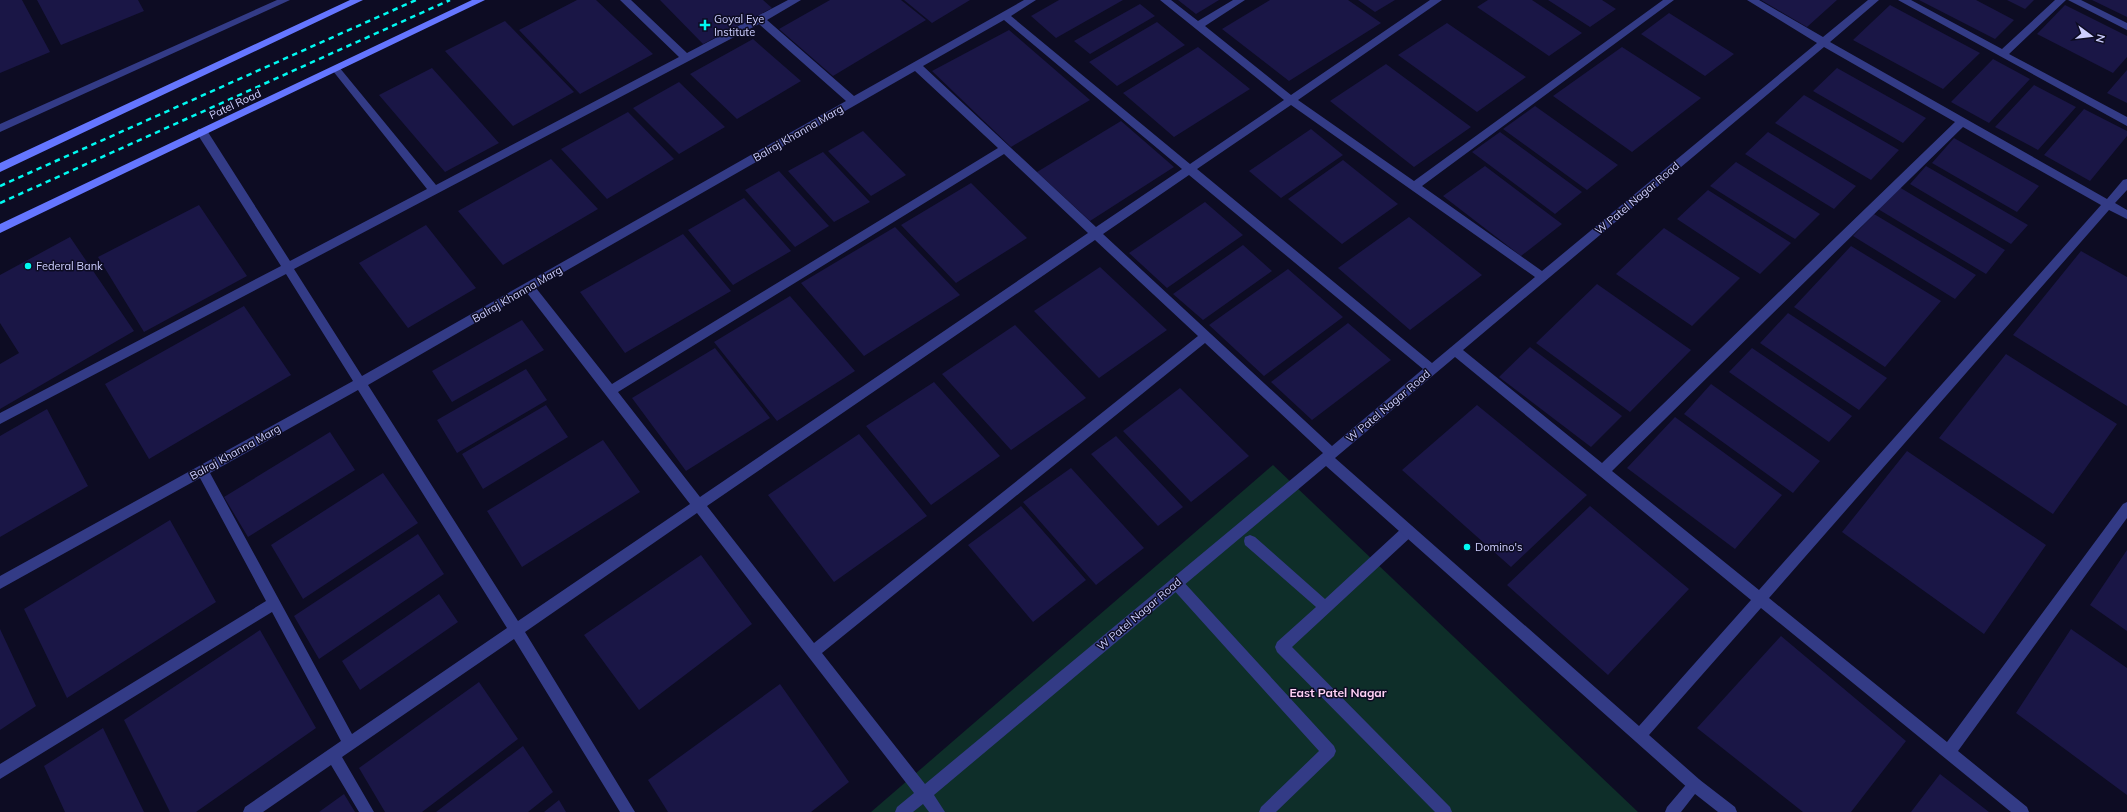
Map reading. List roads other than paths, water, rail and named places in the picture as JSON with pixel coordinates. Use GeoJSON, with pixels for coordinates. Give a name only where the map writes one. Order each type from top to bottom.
{"type":"FeatureCollection","features":[{"type":"Feature","properties":{"kind":"main road"},"geometry":{"type":"LineString","coordinates":[[0,168],[358,0]]}},
{"type":"Feature","properties":{"kind":"main road","name":"Patel Road"},"geometry":{"type":"LineString","coordinates":[[0,229],[480,0]]}},
{"type":"Feature","properties":{"kind":"street"},"geometry":{"type":"LineString","coordinates":[[0,128],[285,0]]}},
{"type":"Feature","properties":{"kind":"street"},"geometry":{"type":"LineString","coordinates":[[625,0],[686,58]]}},
{"type":"Feature","properties":{"kind":"street"},"geometry":{"type":"LineString","coordinates":[[0,419],[796,0]]}},
{"type":"Feature","properties":{"kind":"street","name":"Balraj Khanna Marg"},"geometry":{"type":"LineString","coordinates":[[0,583],[360,383],[1032,0]]}},
{"type":"Feature","properties":{"kind":"street"},"geometry":{"type":"LineString","coordinates":[[1165,0],[1291,100],[1543,277]]}},
{"type":"Feature","properties":{"kind":"street"},"geometry":{"type":"LineString","coordinates":[[1198,26],[1240,0]]}},
{"type":"Feature","properties":{"kind":"street"},"geometry":{"type":"LineString","coordinates":[[250,812],[1437,0]]}},
{"type":"Feature","properties":{"kind":"street"},"geometry":{"type":"LineString","coordinates":[[1415,186],[1669,0]]}},
{"type":"Feature","properties":{"kind":"street"},"geometry":{"type":"LineString","coordinates":[[1752,0],[1823,43],[2127,215]]}},
{"type":"Feature","properties":{"kind":"street","name":"W Patel Nagar Road"},"geometry":{"type":"LineString","coordinates":[[902,812],[1874,0]]}},
{"type":"Feature","properties":{"kind":"street"},"geometry":{"type":"LineString","coordinates":[[1903,0],[2127,122]]}},
{"type":"Feature","properties":{"kind":"street"},"geometry":{"type":"LineString","coordinates":[[2003,54],[2061,0]]}},
{"type":"Feature","properties":{"kind":"street"},"geometry":{"type":"LineString","coordinates":[[2073,0],[2127,27]]}},
{"type":"Feature","properties":{"kind":"street"},"geometry":{"type":"LineString","coordinates":[[1004,16],[1431,369]]}},
{"type":"Feature","properties":{"kind":"street"},"geometry":{"type":"LineString","coordinates":[[760,19],[853,101]]}},
{"type":"Feature","properties":{"kind":"street"},"geometry":{"type":"LineString","coordinates":[[916,66],[1206,336],[1408,531],[1695,785],[1730,812]]}},
{"type":"Feature","properties":{"kind":"street"},"geometry":{"type":"LineString","coordinates":[[336,69],[434,190]]}},
{"type":"Feature","properties":{"kind":"street"},"geometry":{"type":"LineString","coordinates":[[1603,471],[1962,122]]}},
{"type":"Feature","properties":{"kind":"street"},"geometry":{"type":"LineString","coordinates":[[202,132],[516,630],[628,812]]}},
{"type":"Feature","properties":{"kind":"street"},"geometry":{"type":"LineString","coordinates":[[610,391],[1005,149]]}},
{"type":"Feature","properties":{"kind":"street"},"geometry":{"type":"LineString","coordinates":[[1640,735],[2127,183]]}},
{"type":"Feature","properties":{"kind":"street"},"geometry":{"type":"LineString","coordinates":[[529,287],[938,812]]}},
{"type":"Feature","properties":{"kind":"street"},"geometry":{"type":"LineString","coordinates":[[813,652],[1206,336]]}},
{"type":"Feature","properties":{"kind":"street"},"geometry":{"type":"LineString","coordinates":[[1454,350],[2022,812]]}},
{"type":"Feature","properties":{"kind":"street"},"geometry":{"type":"LineString","coordinates":[[202,470],[350,744]]}},
{"type":"Feature","properties":{"kind":"street"},"geometry":{"type":"LineString","coordinates":[[1948,752],[2127,508]]}},
{"type":"Feature","properties":{"kind":"street"},"geometry":{"type":"LineString","coordinates":[[1408,531],[1282,647],[1445,812]]}},
{"type":"Feature","properties":{"kind":"street"},"geometry":{"type":"LineString","coordinates":[[1250,541],[1325,607]]}},
{"type":"Feature","properties":{"kind":"street"},"geometry":{"type":"LineString","coordinates":[[1176,583],[1329,751],[1266,812]]}},
{"type":"Feature","properties":{"kind":"street"},"geometry":{"type":"LineString","coordinates":[[0,772],[274,603]]}},
{"type":"Feature","properties":{"kind":"street"},"geometry":{"type":"LineString","coordinates":[[333,755],[366,812]]}},
{"type":"Feature","properties":{"kind":"street"},"geometry":{"type":"LineString","coordinates":[[1672,812],[1695,785]]}},
{"type":"Feature","properties":{"kind":"railway"},"geometry":{"type":"LineString","coordinates":[[0,186],[416,0]]}},
{"type":"Feature","properties":{"kind":"railway"},"geometry":{"type":"LineString","coordinates":[[0,203],[450,0]]}},
{"type":"Feature","properties":{"kind":"place","name":"Goyal Eye Institute"},"geometry":{"type":"Point","coordinates":[705,25]}},
{"type":"Feature","properties":{"kind":"place","name":"Federal Bank"},"geometry":{"type":"Point","coordinates":[28,266]}},
{"type":"Feature","properties":{"kind":"place","name":"Domino's"},"geometry":{"type":"Point","coordinates":[1467,547]}},
{"type":"Feature","properties":{"kind":"district","name":"East Patel Nagar"},"geometry":{"type":"Point","coordinates":[1338,693]}}]}
